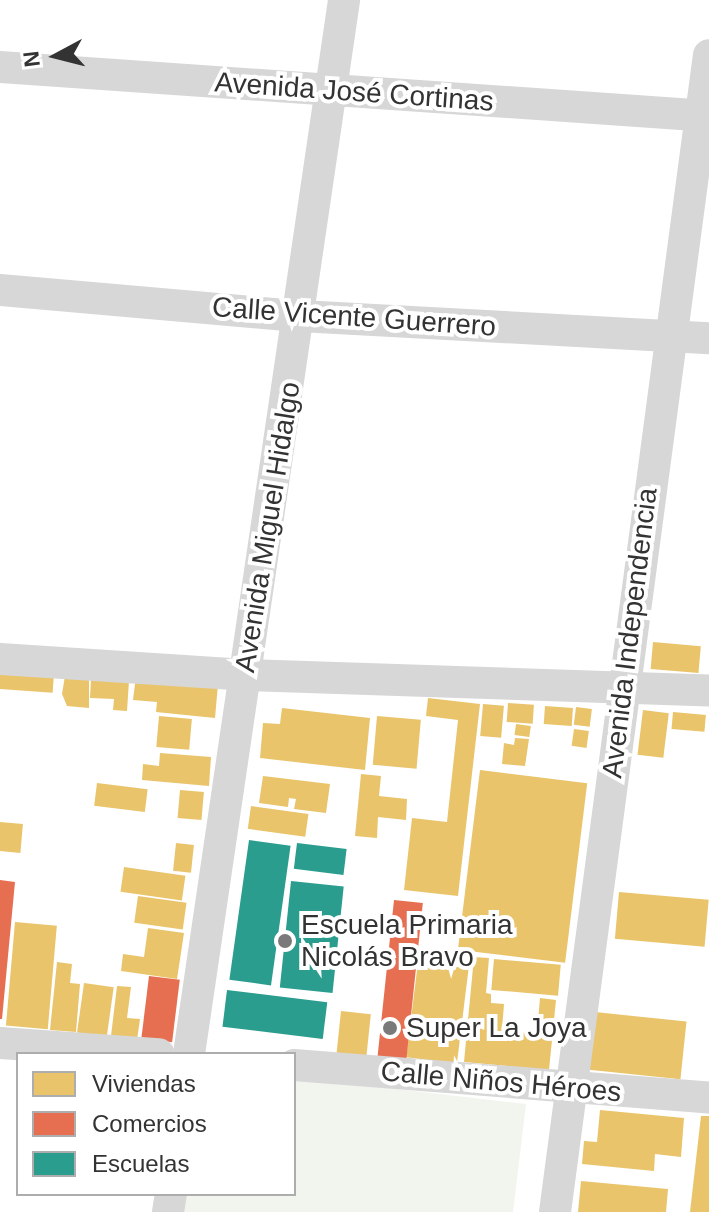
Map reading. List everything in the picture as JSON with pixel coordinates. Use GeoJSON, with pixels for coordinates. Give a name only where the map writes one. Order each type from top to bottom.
{"type":"FeatureCollection","features":[{"type":"Feature","properties":{"kind":"street","name":"Avenida Miguel Hidalgo"},"geometry":{"type":"LineString","coordinates":[[189,1052],[300,316],[344,0]]}},
{"type":"Feature","properties":{"kind":"street","name":"Avenida Independencia"},"geometry":{"type":"LineString","coordinates":[[555,1212],[669,335],[704,116],[709,55]]}},
{"type":"Feature","properties":{"kind":"street","name":"Avenida José Cortinas"},"geometry":{"type":"LineString","coordinates":[[0,67],[704,116]]}},
{"type":"Feature","properties":{"kind":"street","name":"Calle Vicente Guerrero"},"geometry":{"type":"LineString","coordinates":[[0,290],[300,316],[709,338]]}},
{"type":"Feature","properties":{"kind":"street"},"geometry":{"type":"LineString","coordinates":[[0,659],[245,675],[709,690]]}},
{"type":"Feature","properties":{"kind":"street"},"geometry":{"type":"LineString","coordinates":[[0,1043],[130,1052]]}},
{"type":"Feature","properties":{"kind":"street","name":"Calle Niños Héroes"},"geometry":{"type":"LineString","coordinates":[[296,1065],[709,1098]]}},
{"type":"Feature","properties":{"kind":"shaded area"},"geometry":{"type":"Polygon","coordinates":[[[296,1077],[526,1104],[513,1212],[176,1212],[178,1196],[296,1196],[296,1077]]]}},
{"type":"Feature","properties":{"kind":"building: Viviendas"},"geometry":{"type":"Polygon","coordinates":[[[653,642],[701,646],[698,673],[651,669],[653,642]]]}},
{"type":"Feature","properties":{"kind":"building: Viviendas"},"geometry":{"type":"Polygon","coordinates":[[[0,671],[54,675],[53,693],[0,689],[0,671]]]}},
{"type":"Feature","properties":{"kind":"building: Viviendas"},"geometry":{"type":"Polygon","coordinates":[[[65,676],[89,677],[89,708],[67,706],[62,694],[65,676]]]}},
{"type":"Feature","properties":{"kind":"building: Viviendas"},"geometry":{"type":"Polygon","coordinates":[[[136,676],[218,684],[215,718],[156,712],[157,702],[133,700],[136,676]]]}},
{"type":"Feature","properties":{"kind":"building: Viviendas"},"geometry":{"type":"Polygon","coordinates":[[[91,679],[129,681],[127,711],[113,710],[114,699],[90,698],[91,679]]]}},
{"type":"Feature","properties":{"kind":"building: Viviendas"},"geometry":{"type":"Polygon","coordinates":[[[428,698],[480,704],[458,896],[404,890],[412,818],[447,822],[458,720],[426,716],[428,698]]]}},
{"type":"Feature","properties":{"kind":"building: Viviendas"},"geometry":{"type":"Polygon","coordinates":[[[508,703],[534,705],[533,724],[507,722],[508,703]]]}},
{"type":"Feature","properties":{"kind":"building: Viviendas"},"geometry":{"type":"Polygon","coordinates":[[[483,704],[504,706],[501,738],[480,736],[483,704]]]}},
{"type":"Feature","properties":{"kind":"building: Viviendas"},"geometry":{"type":"Polygon","coordinates":[[[545,706],[573,708],[572,726],[544,724],[545,706]]]}},
{"type":"Feature","properties":{"kind":"building: Viviendas"},"geometry":{"type":"Polygon","coordinates":[[[576,707],[592,709],[590,727],[574,725],[576,707]]]}},
{"type":"Feature","properties":{"kind":"building: Viviendas"},"geometry":{"type":"Polygon","coordinates":[[[282,708],[370,718],[365,770],[260,758],[263,723],[280,724],[282,708]]]}},
{"type":"Feature","properties":{"kind":"building: Viviendas"},"geometry":{"type":"Polygon","coordinates":[[[643,710],[669,713],[663,758],[638,755],[643,710]]]}},
{"type":"Feature","properties":{"kind":"building: Viviendas"},"geometry":{"type":"Polygon","coordinates":[[[673,712],[706,715],[704,732],[672,729],[673,712]]]}},
{"type":"Feature","properties":{"kind":"building: Viviendas"},"geometry":{"type":"Polygon","coordinates":[[[159,716],[192,719],[189,750],[156,747],[159,716]]]}},
{"type":"Feature","properties":{"kind":"building: Viviendas"},"geometry":{"type":"Polygon","coordinates":[[[377,716],[421,720],[417,769],[373,765],[377,716]]]}},
{"type":"Feature","properties":{"kind":"building: Viviendas"},"geometry":{"type":"Polygon","coordinates":[[[516,724],[531,726],[529,737],[514,735],[516,724]]]}},
{"type":"Feature","properties":{"kind":"building: Viviendas"},"geometry":{"type":"Polygon","coordinates":[[[574,729],[589,731],[586,748],[572,746],[574,729]]]}},
{"type":"Feature","properties":{"kind":"building: Viviendas"},"geometry":{"type":"Polygon","coordinates":[[[515,738],[529,739],[525,766],[502,764],[504,743],[514,745],[515,738]]]}},
{"type":"Feature","properties":{"kind":"building: Viviendas"},"geometry":{"type":"Polygon","coordinates":[[[160,753],[211,757],[209,786],[142,780],[143,764],[159,766],[160,753]]]}},
{"type":"Feature","properties":{"kind":"building: Viviendas"},"geometry":{"type":"Polygon","coordinates":[[[480,770],[587,783],[565,963],[458,950],[480,770]]]}},
{"type":"Feature","properties":{"kind":"building: Viviendas"},"geometry":{"type":"Polygon","coordinates":[[[361,774],[381,776],[379,796],[407,799],[406,820],[378,817],[377,838],[355,836],[361,774]]]}},
{"type":"Feature","properties":{"kind":"building: Viviendas"},"geometry":{"type":"Polygon","coordinates":[[[263,776],[330,784],[326,813],[294,809],[296,799],[289,798],[288,807],[259,803],[263,776]]]}},
{"type":"Feature","properties":{"kind":"building: Viviendas"},"geometry":{"type":"Polygon","coordinates":[[[97,783],[148,789],[145,812],[94,806],[97,783]]]}},
{"type":"Feature","properties":{"kind":"building: Viviendas"},"geometry":{"type":"Polygon","coordinates":[[[180,790],[204,792],[201,820],[178,818],[180,790]]]}},
{"type":"Feature","properties":{"kind":"building: Viviendas"},"geometry":{"type":"Polygon","coordinates":[[[251,806],[308,814],[305,837],[248,829],[251,806]]]}},
{"type":"Feature","properties":{"kind":"building: Viviendas"},"geometry":{"type":"Polygon","coordinates":[[[0,822],[23,824],[20,853],[0,851],[0,822]]]}},
{"type":"Feature","properties":{"kind":"building: Viviendas"},"geometry":{"type":"Polygon","coordinates":[[[176,843],[194,845],[191,873],[173,871],[176,843]]]}},
{"type":"Feature","properties":{"kind":"building: Viviendas"},"geometry":{"type":"Polygon","coordinates":[[[124,867],[185,876],[182,900],[121,892],[124,867]]]}},
{"type":"Feature","properties":{"kind":"building: Viviendas"},"geometry":{"type":"Polygon","coordinates":[[[619,892],[709,900],[705,947],[615,939],[619,892]]]}},
{"type":"Feature","properties":{"kind":"building: Viviendas"},"geometry":{"type":"Polygon","coordinates":[[[138,896],[187,903],[183,930],[134,923],[138,896]]]}},
{"type":"Feature","properties":{"kind":"building: Viviendas"},"geometry":{"type":"Polygon","coordinates":[[[15,922],[57,926],[48,1029],[6,1026],[15,922]]]}},
{"type":"Feature","properties":{"kind":"building: Viviendas"},"geometry":{"type":"Polygon","coordinates":[[[148,928],[184,933],[177,979],[121,971],[123,954],[144,957],[148,928]]]}},
{"type":"Feature","properties":{"kind":"building: Viviendas"},"geometry":{"type":"Polygon","coordinates":[[[474,957],[489,958],[486,993],[491,994],[491,1003],[504,1004],[502,1030],[537,1034],[540,998],[556,1000],[549,1070],[464,1062],[474,957]]]}},
{"type":"Feature","properties":{"kind":"building: Viviendas"},"geometry":{"type":"Polygon","coordinates":[[[494,959],[561,965],[558,996],[491,990],[494,959]]]}},
{"type":"Feature","properties":{"kind":"building: Viviendas"},"geometry":{"type":"Polygon","coordinates":[[[57,962],[72,964],[70,983],[80,984],[76,1032],[50,1030],[57,962]]]}},
{"type":"Feature","properties":{"kind":"building: Viviendas"},"geometry":{"type":"Polygon","coordinates":[[[418,962],[469,968],[457,1063],[406,1057],[418,962]]]}},
{"type":"Feature","properties":{"kind":"building: Viviendas"},"geometry":{"type":"Polygon","coordinates":[[[84,983],[114,987],[107,1037],[77,1033],[84,983]]]}},
{"type":"Feature","properties":{"kind":"building: Viviendas"},"geometry":{"type":"Polygon","coordinates":[[[117,986],[131,987],[127,1018],[140,1019],[137,1040],[111,1036],[117,986]]]}},
{"type":"Feature","properties":{"kind":"building: Viviendas"},"geometry":{"type":"Polygon","coordinates":[[[341,1011],[371,1014],[366,1056],[337,1053],[341,1011]]]}},
{"type":"Feature","properties":{"kind":"building: Viviendas"},"geometry":{"type":"Polygon","coordinates":[[[595,1012],[686,1022],[680,1079],[589,1070],[595,1012]]]}},
{"type":"Feature","properties":{"kind":"building: Viviendas"},"geometry":{"type":"Polygon","coordinates":[[[600,1110],[684,1118],[681,1157],[655,1154],[654,1171],[582,1164],[584,1141],[597,1142],[600,1110]]]}},
{"type":"Feature","properties":{"kind":"building: Viviendas"},"geometry":{"type":"Polygon","coordinates":[[[701,1116],[709,1116],[709,1212],[690,1212],[701,1116]]]}},
{"type":"Feature","properties":{"kind":"building: Viviendas"},"geometry":{"type":"Polygon","coordinates":[[[581,1181],[668,1189],[666,1212],[578,1212],[581,1181]]]}},
{"type":"Feature","properties":{"kind":"building: Comercios"},"geometry":{"type":"Polygon","coordinates":[[[0,880],[15,882],[2,1019],[0,1019],[0,880]]]}},
{"type":"Feature","properties":{"kind":"building: Comercios"},"geometry":{"type":"Polygon","coordinates":[[[394,900],[423,903],[406,1060],[377,1057],[394,900]]]}},
{"type":"Feature","properties":{"kind":"building: Comercios"},"geometry":{"type":"Polygon","coordinates":[[[149,976],[180,980],[172,1042],[141,1039],[149,976]]]}},
{"type":"Feature","properties":{"kind":"building: Escuelas"},"geometry":{"type":"Polygon","coordinates":[[[249,840],[291,846],[271,985],[229,980],[249,840]]]}},
{"type":"Feature","properties":{"kind":"building: Escuelas"},"geometry":{"type":"Polygon","coordinates":[[[297,843],[347,849],[343,875],[294,869],[297,843]]]}},
{"type":"Feature","properties":{"kind":"building: Escuelas"},"geometry":{"type":"Polygon","coordinates":[[[291,881],[344,887],[333,993],[280,987],[291,881]]]}},
{"type":"Feature","properties":{"kind":"building: Escuelas"},"geometry":{"type":"Polygon","coordinates":[[[227,990],[327,1002],[323,1039],[222,1027],[227,990]]]}},
{"type":"Feature","properties":{"kind":"place","name":"Escuela Primaria Nicolás Bravo"},"geometry":{"type":"Point","coordinates":[285,941]}},
{"type":"Feature","properties":{"kind":"place","name":"Super La Joya"},"geometry":{"type":"Point","coordinates":[390,1028]}}]}
